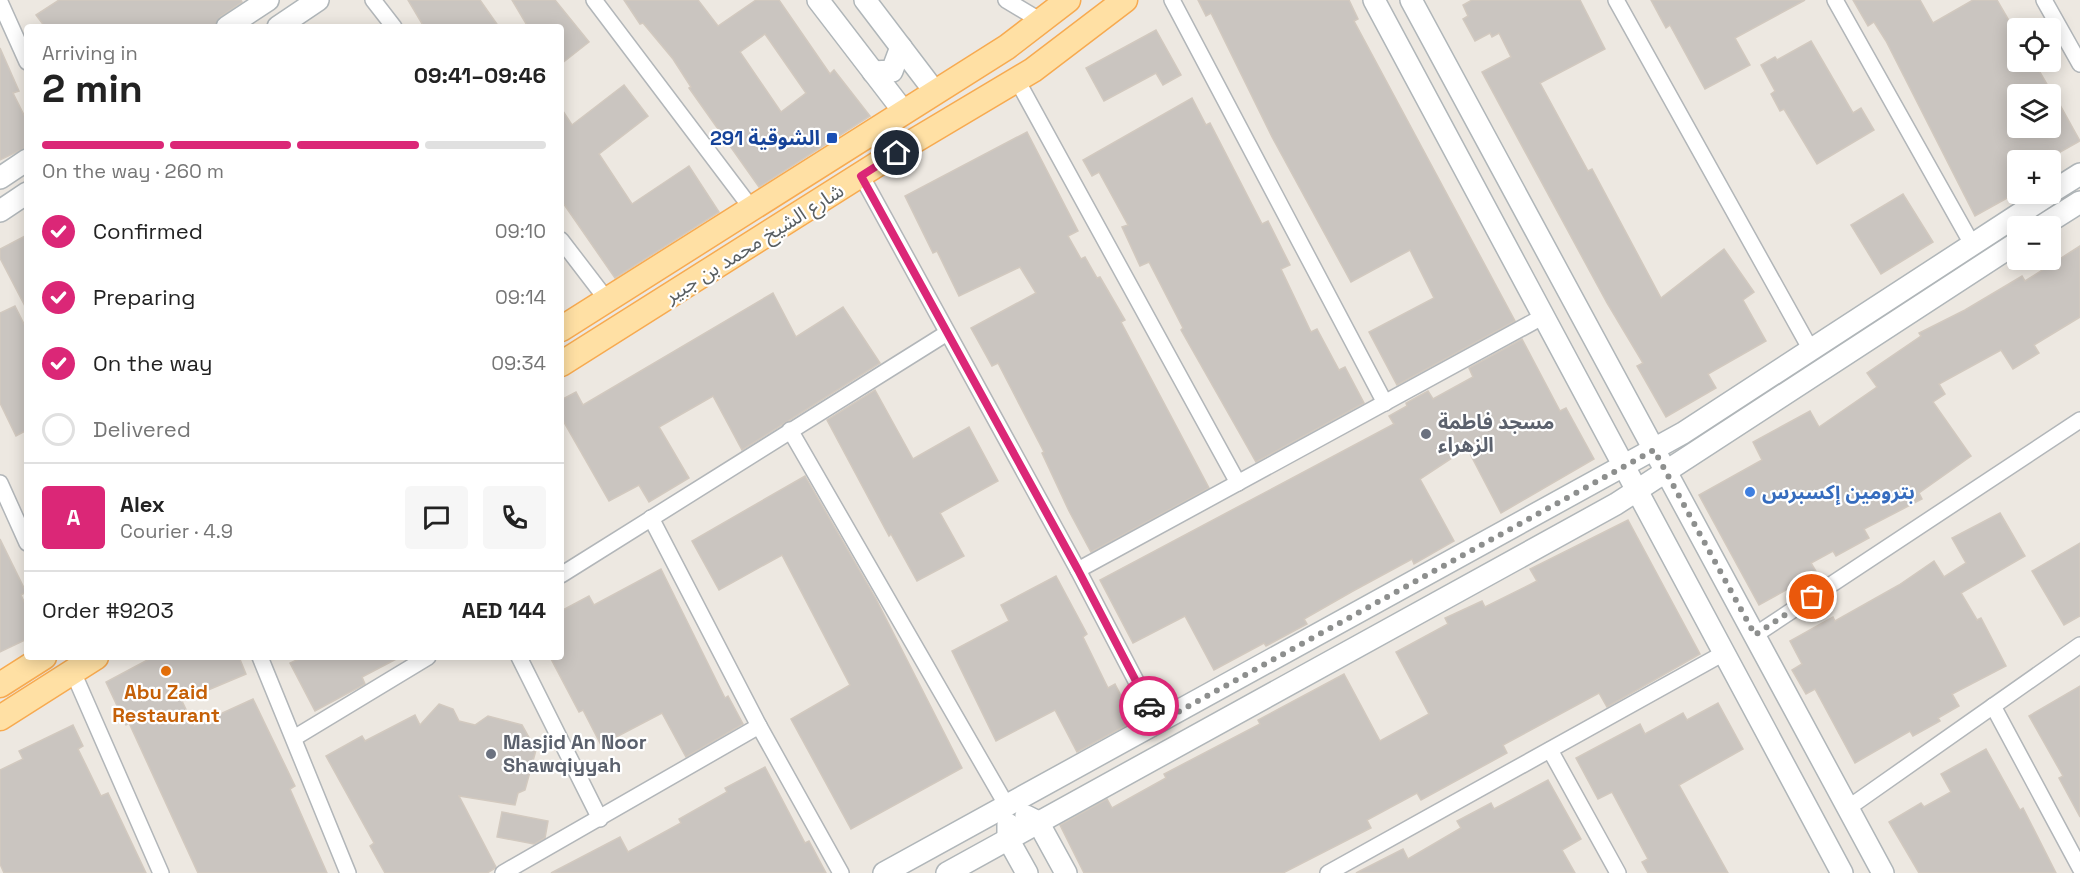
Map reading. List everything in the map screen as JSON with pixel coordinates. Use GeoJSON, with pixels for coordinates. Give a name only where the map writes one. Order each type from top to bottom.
{"type":"FeatureCollection","features":[{"type":"Feature","properties":{"kind":"main road","name":"شارع الشيخ محمد بن جبير"},"geometry":{"type":"LineString","coordinates":[[564,326],[1007,47],[1068,0]]}},
{"type":"Feature","properties":{"kind":"main road","name":"شارع الشيخ محمد بن جبير"},"geometry":{"type":"LineString","coordinates":[[564,362],[1017,80],[1125,0]]}},
{"type":"Feature","properties":{"kind":"main road"},"geometry":{"type":"LineString","coordinates":[[0,685],[39,660]]}},
{"type":"Feature","properties":{"kind":"main road"},"geometry":{"type":"LineString","coordinates":[[0,718],[91,660]]}},
{"type":"Feature","properties":{"kind":"street"},"geometry":{"type":"LineString","coordinates":[[232,24],[268,0]]}},
{"type":"Feature","properties":{"kind":"street"},"geometry":{"type":"LineString","coordinates":[[282,24],[318,0]]}},
{"type":"Feature","properties":{"kind":"street"},"geometry":{"type":"LineString","coordinates":[[373,0],[392,24]]}},
{"type":"Feature","properties":{"kind":"street"},"geometry":{"type":"LineString","coordinates":[[594,0],[752,209]]}},
{"type":"Feature","properties":{"kind":"street"},"geometry":{"type":"LineString","coordinates":[[818,0],[904,112]]}},
{"type":"Feature","properties":{"kind":"street"},"geometry":{"type":"LineString","coordinates":[[865,0],[935,92]]}},
{"type":"Feature","properties":{"kind":"street"},"geometry":{"type":"LineString","coordinates":[[1006,0],[1041,21]]}},
{"type":"Feature","properties":{"kind":"street"},"geometry":{"type":"LineString","coordinates":[[1172,0],[1385,403]]}},
{"type":"Feature","properties":{"kind":"street"},"geometry":{"type":"LineString","coordinates":[[1374,0],[1842,873]]}},
{"type":"Feature","properties":{"kind":"street"},"geometry":{"type":"LineString","coordinates":[[1411,0],[1883,873]]}},
{"type":"Feature","properties":{"kind":"street"},"geometry":{"type":"LineString","coordinates":[[1616,0],[1810,350]]}},
{"type":"Feature","properties":{"kind":"street"},"geometry":{"type":"LineString","coordinates":[[1835,0],[1972,244]]}},
{"type":"Feature","properties":{"kind":"street"},"geometry":{"type":"LineString","coordinates":[[2044,0],[2080,64]]}},
{"type":"Feature","properties":{"kind":"street"},"geometry":{"type":"LineString","coordinates":[[0,2],[24,55]]}},
{"type":"Feature","properties":{"kind":"street"},"geometry":{"type":"LineString","coordinates":[[873,72],[892,71],[901,47]]}},
{"type":"Feature","properties":{"kind":"street"},"geometry":{"type":"LineString","coordinates":[[1017,80],[1238,483]]}},
{"type":"Feature","properties":{"kind":"street"},"geometry":{"type":"LineString","coordinates":[[0,178],[24,162]]}},
{"type":"Feature","properties":{"kind":"street"},"geometry":{"type":"LineString","coordinates":[[2061,186],[2080,174]]}},
{"type":"Feature","properties":{"kind":"street"},"geometry":{"type":"LineString","coordinates":[[861,176],[1078,570],[1158,723]]}},
{"type":"Feature","properties":{"kind":"street"},"geometry":{"type":"LineString","coordinates":[[0,211],[24,195]]}},
{"type":"Feature","properties":{"kind":"street"},"geometry":{"type":"LineString","coordinates":[[2058,216],[2080,202]]}},
{"type":"Feature","properties":{"kind":"street"},"geometry":{"type":"LineString","coordinates":[[884,873],[1654,450],[2033,204]]}},
{"type":"Feature","properties":{"kind":"street"},"geometry":{"type":"LineString","coordinates":[[564,244],[607,300]]}},
{"type":"Feature","properties":{"kind":"street"},"geometry":{"type":"LineString","coordinates":[[947,873],[1605,510],[2007,249]]}},
{"type":"Feature","properties":{"kind":"street"},"geometry":{"type":"LineString","coordinates":[[1078,570],[1544,316]]}},
{"type":"Feature","properties":{"kind":"street"},"geometry":{"type":"LineString","coordinates":[[564,573],[947,333]]}},
{"type":"Feature","properties":{"kind":"street"},"geometry":{"type":"LineString","coordinates":[[1755,635],[2080,420]]}},
{"type":"Feature","properties":{"kind":"street"},"geometry":{"type":"LineString","coordinates":[[790,430],[1007,806],[1008,839],[1027,873]]}},
{"type":"Feature","properties":{"kind":"street"},"geometry":{"type":"LineString","coordinates":[[0,483],[24,536]]}},
{"type":"Feature","properties":{"kind":"street"},"geometry":{"type":"LineString","coordinates":[[651,518],[759,726],[841,873]]}},
{"type":"Feature","properties":{"kind":"street"},"geometry":{"type":"LineString","coordinates":[[1848,807],[2080,645]]}},
{"type":"Feature","properties":{"kind":"street"},"geometry":{"type":"LineString","coordinates":[[1328,873],[1724,653]]}},
{"type":"Feature","properties":{"kind":"street"},"geometry":{"type":"LineString","coordinates":[[261,660],[348,873]]}},
{"type":"Feature","properties":{"kind":"street"},"geometry":{"type":"LineString","coordinates":[[294,738],[423,660]]}},
{"type":"Feature","properties":{"kind":"street"},"geometry":{"type":"LineString","coordinates":[[520,660],[600,819]]}},
{"type":"Feature","properties":{"kind":"street"},"geometry":{"type":"LineString","coordinates":[[73,672],[161,873]]}},
{"type":"Feature","properties":{"kind":"street"},"geometry":{"type":"LineString","coordinates":[[1994,706],[2080,868]]}},
{"type":"Feature","properties":{"kind":"street"},"geometry":{"type":"LineString","coordinates":[[503,873],[759,726]]}},
{"type":"Feature","properties":{"kind":"street"},"geometry":{"type":"LineString","coordinates":[[1550,750],[1618,873]]}},
{"type":"Feature","properties":{"kind":"street"},"geometry":{"type":"LineString","coordinates":[[1007,806],[1038,822],[1066,873]]}},
{"type":"Feature","properties":{"kind":"building"},"geometry":{"type":"Polygon","coordinates":[[[59,0],[241,0],[242,2],[220,17],[216,24],[43,24],[36,15],[59,0]]]}},
{"type":"Feature","properties":{"kind":"building"},"geometry":{"type":"Polygon","coordinates":[[[408,0],[480,0],[497,24],[422,24],[408,0]]]}},
{"type":"Feature","properties":{"kind":"building"},"geometry":{"type":"Polygon","coordinates":[[[512,0],[555,0],[589,42],[564,62],[564,24],[526,24],[512,0]]]}},
{"type":"Feature","properties":{"kind":"building"},"geometry":{"type":"Polygon","coordinates":[[[624,0],[698,0],[718,26],[756,0],[779,0],[830,74],[834,70],[870,116],[759,187],[689,88],[691,87],[673,59],[643,23],[640,24],[624,0]],[[765,34],[740,52],[781,112],[806,93],[765,34]]]}},
{"type":"Feature","properties":{"kind":"building"},"geometry":{"type":"Polygon","coordinates":[[[1198,0],[1349,0],[1358,19],[1354,21],[1515,321],[1397,385],[1369,332],[1434,298],[1410,250],[1351,282],[1272,137],[1211,13],[1206,16],[1198,0]]]}},
{"type":"Feature","properties":{"kind":"building"},"geometry":{"type":"Polygon","coordinates":[[[1472,0],[1580,0],[1605,49],[1540,83],[1588,171],[1592,169],[1661,298],[1724,249],[1754,292],[1743,300],[1766,341],[1708,374],[1716,388],[1666,417],[1637,366],[1643,363],[1607,303],[1482,72],[1511,57],[1499,33],[1492,37],[1490,33],[1475,41],[1463,19],[1468,16],[1463,5],[1472,0]]]}},
{"type":"Feature","properties":{"kind":"building"},"geometry":{"type":"Polygon","coordinates":[[[1651,0],[1805,0],[1735,38],[1750,65],[1705,89],[1670,25],[1666,28],[1651,0]]]}},
{"type":"Feature","properties":{"kind":"building"},"geometry":{"type":"Polygon","coordinates":[[[1853,0],[1920,0],[1933,23],[1973,0],[1997,0],[2008,18],[2007,72],[2040,72],[2047,84],[2007,84],[2007,138],[2061,138],[2061,107],[2080,141],[2061,152],[2007,150],[2007,198],[1975,216],[1886,41],[1874,22],[1868,26],[1853,0]]]}},
{"type":"Feature","properties":{"kind":"building"},"geometry":{"type":"Polygon","coordinates":[[[1156,30],[1181,75],[1163,85],[1156,73],[1104,101],[1086,68],[1156,30]]]}},
{"type":"Feature","properties":{"kind":"building"},"geometry":{"type":"Polygon","coordinates":[[[1811,41],[1853,113],[1861,108],[1874,130],[1817,164],[1784,109],[1780,111],[1771,94],[1775,91],[1761,65],[1775,57],[1777,60],[1811,41]]]}},
{"type":"Feature","properties":{"kind":"building"},"geometry":{"type":"Polygon","coordinates":[[[0,48],[19,91],[13,93],[24,115],[24,148],[0,160],[0,48]]]}},
{"type":"Feature","properties":{"kind":"building"},"geometry":{"type":"Polygon","coordinates":[[[624,85],[648,116],[599,154],[632,204],[689,166],[719,212],[615,278],[564,204],[564,113],[572,125],[624,85]]]}},
{"type":"Feature","properties":{"kind":"building"},"geometry":{"type":"Polygon","coordinates":[[[1192,98],[1206,125],[1210,123],[1262,224],[1268,221],[1290,265],[1281,269],[1311,332],[1317,329],[1339,370],[1345,367],[1364,403],[1256,462],[1181,330],[1183,328],[1149,262],[1140,266],[1122,227],[1128,225],[1099,172],[1092,176],[1083,160],[1192,98]]]}},
{"type":"Feature","properties":{"kind":"building"},"geometry":{"type":"Polygon","coordinates":[[[1027,132],[1078,231],[1068,236],[1081,259],[1085,257],[1097,278],[1100,277],[1125,320],[1121,322],[1209,488],[1091,552],[1069,511],[1042,453],[1044,452],[998,363],[992,366],[971,328],[1036,293],[1020,267],[959,296],[937,251],[933,253],[905,196],[1027,132]]]}},
{"type":"Feature","properties":{"kind":"building"},"geometry":{"type":"Polygon","coordinates":[[[1903,194],[1933,242],[1881,274],[1851,225],[1903,194]]]}},
{"type":"Feature","properties":{"kind":"building"},"geometry":{"type":"Polygon","coordinates":[[[24,237],[24,304],[0,258],[0,249],[24,237]]]}},
{"type":"Feature","properties":{"kind":"building"},"geometry":{"type":"Polygon","coordinates":[[[2080,246],[2080,317],[2034,345],[2039,353],[2013,369],[2001,350],[1939,384],[1945,394],[1933,402],[1971,456],[1919,493],[1922,499],[1864,529],[1869,538],[1836,556],[1833,551],[1811,563],[1817,573],[1759,605],[1699,495],[1762,460],[1753,442],[1810,411],[1819,427],[1877,387],[1867,373],[1921,336],[1919,333],[1965,310],[2022,276],[2025,281],[2042,270],[2061,270],[2061,258],[2080,246]]]}},
{"type":"Feature","properties":{"kind":"building"},"geometry":{"type":"Polygon","coordinates":[[[773,293],[796,337],[843,307],[880,363],[742,450],[713,396],[659,427],[689,478],[649,502],[639,485],[609,501],[564,422],[564,398],[576,392],[583,405],[773,293]]]}},
{"type":"Feature","properties":{"kind":"building"},"geometry":{"type":"Polygon","coordinates":[[[15,306],[24,324],[24,432],[16,436],[0,403],[0,313],[15,306]]]}},
{"type":"Feature","properties":{"kind":"building"},"geometry":{"type":"Polygon","coordinates":[[[1522,339],[1560,411],[1566,408],[1594,459],[1501,513],[1467,448],[1420,479],[1454,541],[1414,564],[1412,559],[1304,619],[1307,624],[1266,646],[1264,643],[1214,670],[1185,616],[1133,643],[1100,580],[1394,424],[1389,416],[1407,406],[1406,403],[1428,391],[1433,399],[1473,377],[1469,368],[1522,339]]]}},
{"type":"Feature","properties":{"kind":"building"},"geometry":{"type":"Polygon","coordinates":[[[875,390],[913,459],[969,427],[998,481],[940,513],[964,556],[917,581],[891,534],[889,536],[827,420],[875,390]]]}},
{"type":"Feature","properties":{"kind":"building"},"geometry":{"type":"Polygon","coordinates":[[[805,476],[876,599],[962,768],[851,829],[791,719],[850,685],[782,555],[719,590],[692,541],[805,476]]]}},
{"type":"Feature","properties":{"kind":"building"},"geometry":{"type":"Polygon","coordinates":[[[2000,513],[2025,556],[1961,593],[1977,620],[1981,618],[2006,666],[1952,694],[1959,706],[1938,718],[1940,721],[1913,736],[1910,731],[1855,763],[1815,689],[1806,694],[1792,670],[1802,664],[1790,641],[1833,617],[1835,621],[1899,585],[1934,561],[1944,577],[1966,563],[1952,538],[2000,513]]]}},
{"type":"Feature","properties":{"kind":"building"},"geometry":{"type":"Polygon","coordinates":[[[1628,520],[1700,654],[1607,707],[1599,693],[1503,745],[1507,753],[1421,800],[1417,793],[1367,820],[1371,828],[1283,873],[1084,873],[1060,825],[1107,799],[1112,808],[1166,778],[1164,774],[1260,724],[1258,720],[1344,674],[1380,741],[1429,714],[1396,652],[1448,624],[1445,618],[1482,601],[1485,607],[1537,581],[1530,569],[1628,520]]]}},
{"type":"Feature","properties":{"kind":"building"},"geometry":{"type":"Polygon","coordinates":[[[0,539],[24,588],[24,593],[21,595],[24,602],[24,640],[0,652],[0,539]]]}},
{"type":"Feature","properties":{"kind":"building"},"geometry":{"type":"Polygon","coordinates":[[[2080,543],[2080,616],[2064,625],[2032,571],[2080,543]]]}},
{"type":"Feature","properties":{"kind":"building"},"geometry":{"type":"Polygon","coordinates":[[[661,569],[725,698],[728,696],[743,724],[686,757],[662,713],[601,745],[583,710],[579,712],[552,660],[564,660],[564,609],[589,596],[594,605],[661,569]]]}},
{"type":"Feature","properties":{"kind":"building"},"geometry":{"type":"Polygon","coordinates":[[[1056,576],[1087,634],[1083,637],[1108,688],[1115,684],[1134,721],[1077,752],[1055,710],[996,741],[952,651],[1009,621],[1001,605],[1056,576]]]}},
{"type":"Feature","properties":{"kind":"building"},"geometry":{"type":"Polygon","coordinates":[[[147,660],[240,660],[246,674],[182,701],[194,726],[253,699],[295,786],[290,789],[327,873],[198,873],[129,723],[126,725],[106,682],[147,660]]]}},
{"type":"Feature","properties":{"kind":"building"},"geometry":{"type":"Polygon","coordinates":[[[296,660],[394,660],[362,677],[365,684],[315,711],[290,663],[296,660]]]}},
{"type":"Feature","properties":{"kind":"building"},"geometry":{"type":"Polygon","coordinates":[[[2080,686],[2080,817],[2059,778],[2063,776],[2029,716],[2080,686]]]}},
{"type":"Feature","properties":{"kind":"building"},"geometry":{"type":"Polygon","coordinates":[[[1718,703],[1743,749],[1679,785],[1728,873],[1648,873],[1642,862],[1648,859],[1612,792],[1598,799],[1576,758],[1640,724],[1645,734],[1683,713],[1687,720],[1718,703]]]}},
{"type":"Feature","properties":{"kind":"building"},"geometry":{"type":"Polygon","coordinates":[[[439,704],[453,709],[459,721],[475,725],[488,716],[522,725],[536,750],[525,790],[518,793],[515,805],[459,796],[496,867],[494,869],[487,873],[385,873],[370,846],[374,843],[326,756],[362,736],[365,741],[415,715],[420,725],[439,704]]]}},
{"type":"Feature","properties":{"kind":"building"},"geometry":{"type":"Polygon","coordinates":[[[73,725],[83,746],[78,749],[101,796],[108,793],[146,873],[4,873],[0,864],[0,770],[23,759],[19,751],[73,725]]]}},
{"type":"Feature","properties":{"kind":"building"},"geometry":{"type":"Polygon","coordinates":[[[1986,749],[2020,810],[2023,808],[2056,873],[1919,873],[1889,822],[1921,803],[1924,807],[1951,792],[1941,774],[1986,749]]]}},
{"type":"Feature","properties":{"kind":"building"},"geometry":{"type":"Polygon","coordinates":[[[765,767],[805,843],[809,841],[826,873],[551,873],[620,837],[628,852],[681,823],[679,819],[727,792],[725,788],[765,767]]]}},
{"type":"Feature","properties":{"kind":"building"},"geometry":{"type":"Polygon","coordinates":[[[1548,780],[1581,839],[1562,850],[1575,873],[1356,873],[1403,849],[1408,859],[1461,828],[1457,821],[1491,803],[1494,809],[1548,780]]]}},
{"type":"Feature","properties":{"kind":"building"},"geometry":{"type":"Polygon","coordinates":[[[502,812],[548,821],[545,838],[534,844],[497,837],[502,812]]]}},
{"type":"Feature","properties":{"kind":"way so far"},"geometry":{"type":"LineString","coordinates":[[1149,706],[1158,723],[1654,450],[1755,635],[1812,597]]}},
{"type":"Feature","properties":{"kind":"place","name":"الشوقية 291"},"geometry":{"type":"Point","coordinates":[832,138]}},
{"type":"Feature","properties":{"kind":"place","name":"مسجد فاطمة الزهراء"},"geometry":{"type":"Point","coordinates":[1426,434]}},
{"type":"Feature","properties":{"kind":"place","name":"بترومين إكسبرس"},"geometry":{"type":"Point","coordinates":[1750,492]}},
{"type":"Feature","properties":{"kind":"place","name":"Abu Zaid Restaurant"},"geometry":{"type":"Point","coordinates":[166,671]}},
{"type":"Feature","properties":{"kind":"place","name":"Masjid An Noor Shawqiyyah"},"geometry":{"type":"Point","coordinates":[491,754]}},
{"type":"Feature","properties":{"kind":"route"},"geometry":{"type":"LineString","coordinates":[[897,153],[861,176],[1078,570],[1149,706]]}}]}
